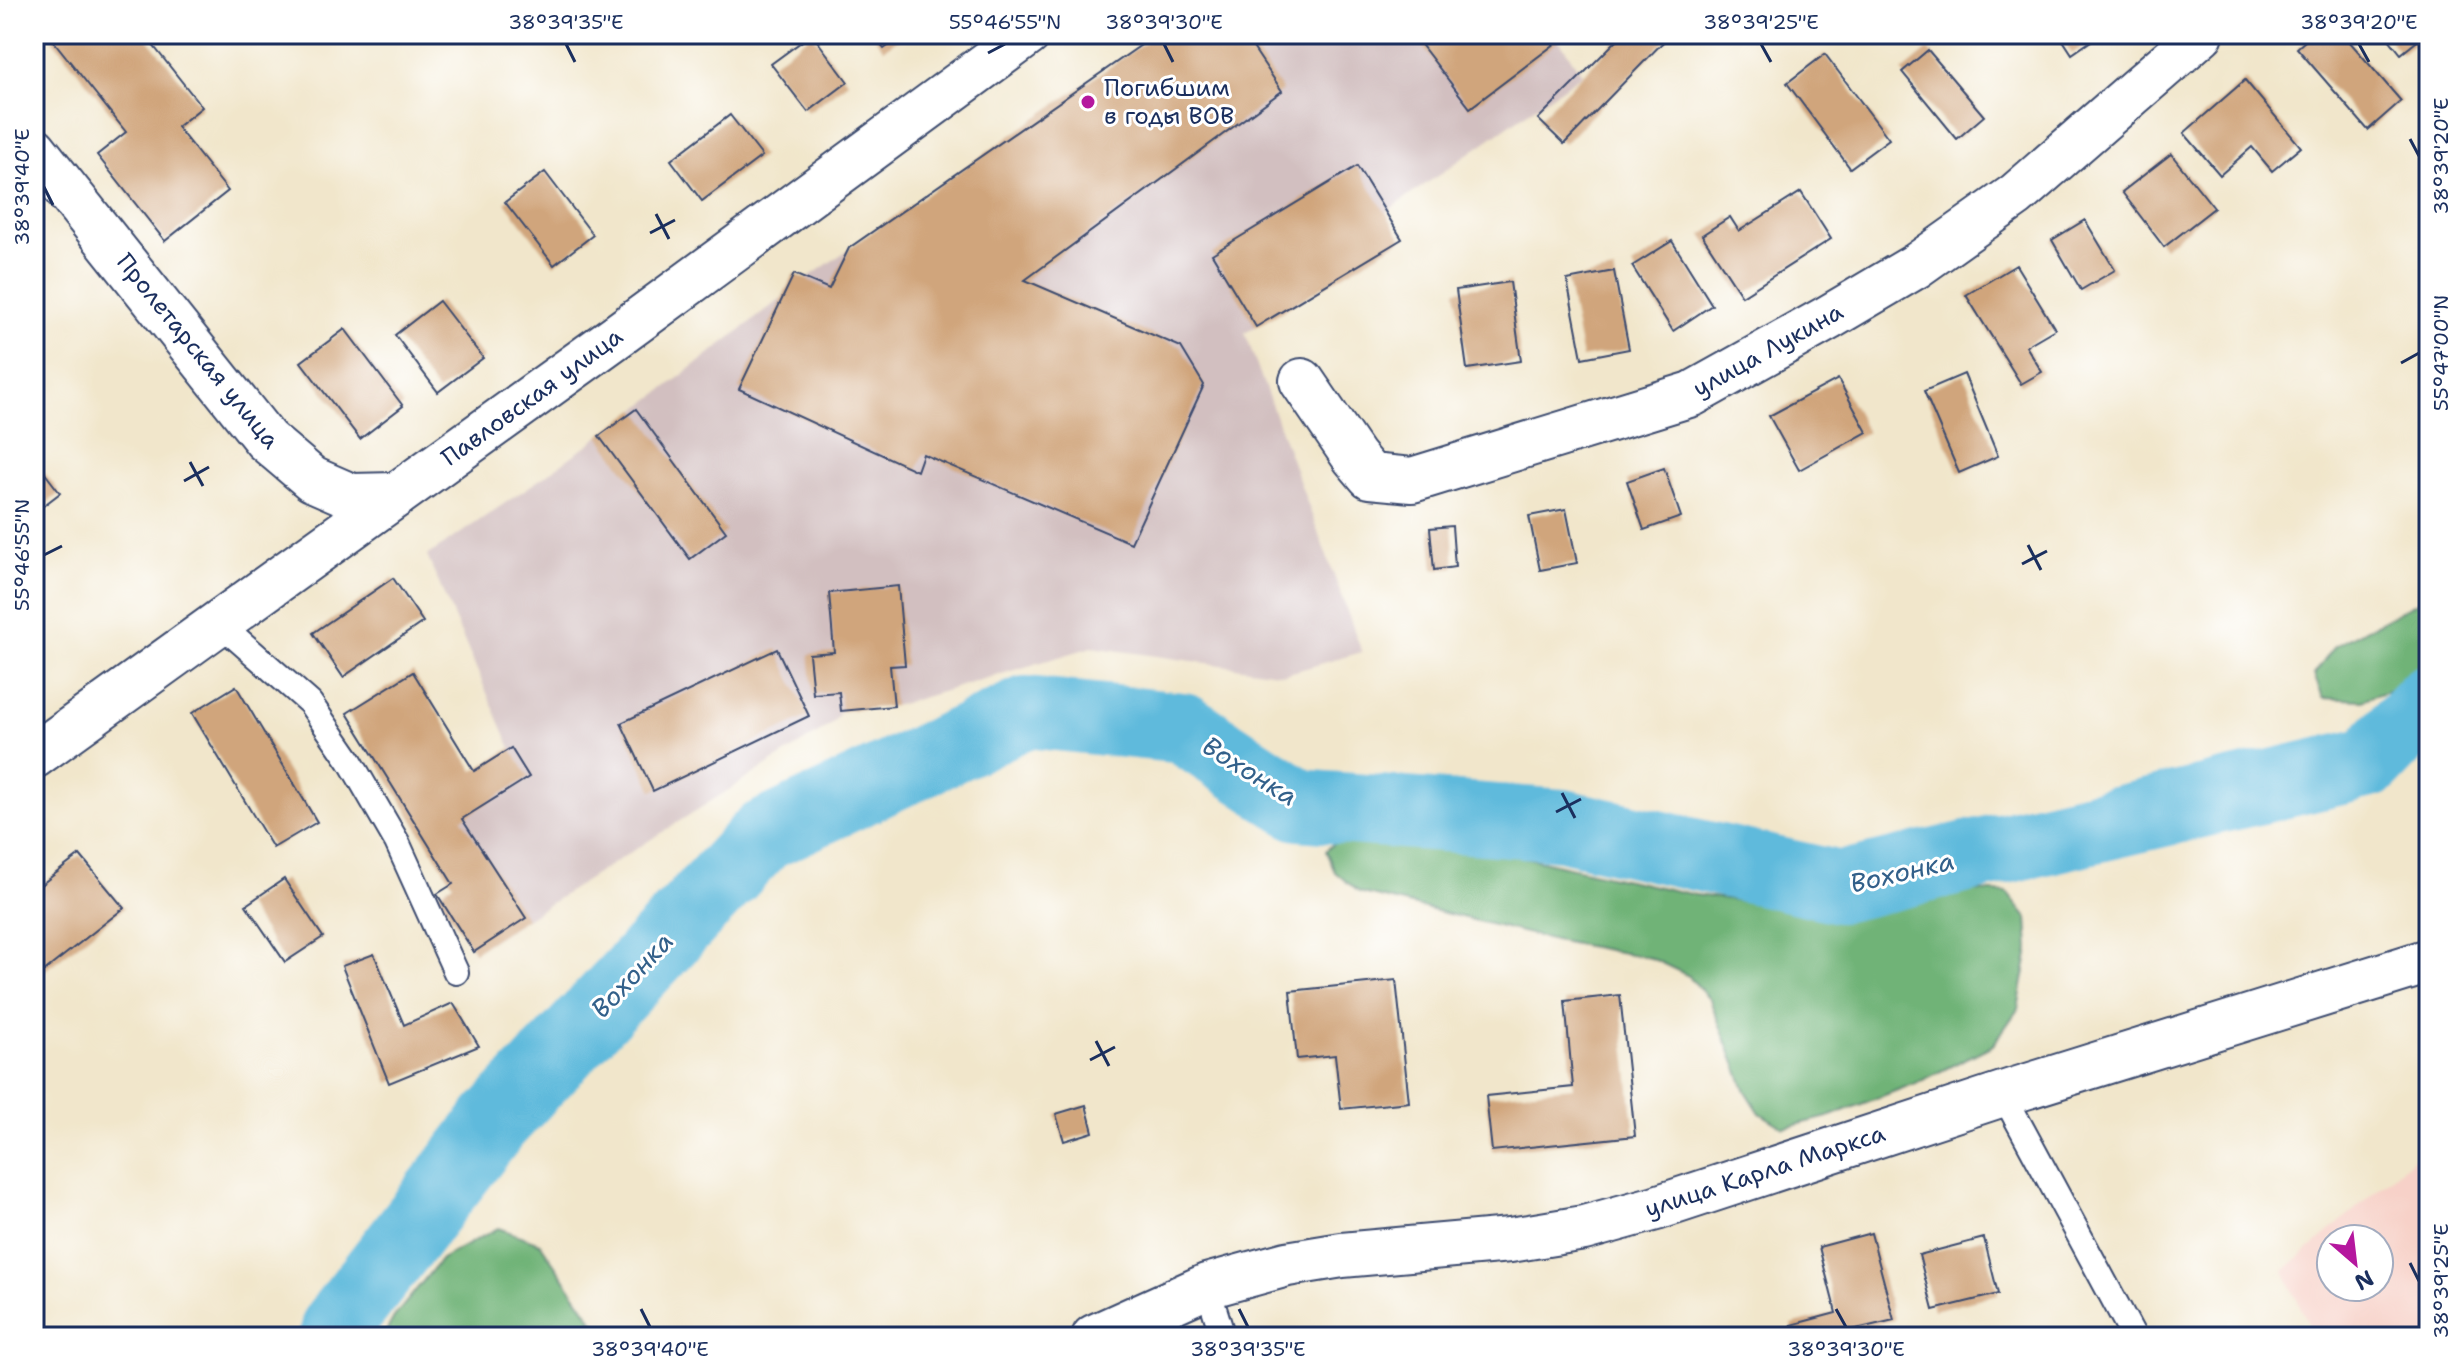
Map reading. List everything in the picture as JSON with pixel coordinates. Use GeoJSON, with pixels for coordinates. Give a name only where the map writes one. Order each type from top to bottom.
{"type":"FeatureCollection","features":[{"type":"Feature","properties":{"kind":"street","name":"Павловская улица"},"geometry":{"type":"LineString","coordinates":[[34,756],[1028,34]]}},
{"type":"Feature","properties":{"kind":"street","name":"улица Лукина"},"geometry":{"type":"LineString","coordinates":[[1302,381],[1370,476],[1412,480],[1692,394],[1916,266],[2016,195],[2201,34]]}},
{"type":"Feature","properties":{"kind":"street","name":"Пролетарская улица"},"geometry":{"type":"LineString","coordinates":[[34,149],[266,440],[312,479],[351,496],[396,495]]}},
{"type":"Feature","properties":{"kind":"street","name":"улица Карла Маркса"},"geometry":{"type":"LineString","coordinates":[[1094,1337],[1207,1286],[1287,1264],[1342,1255],[1510,1240],[1584,1228],[1656,1208],[2003,1094],[2429,961]]}},
{"type":"Feature","properties":{"kind":"lane"},"geometry":{"type":"LineString","coordinates":[[218,622],[310,703],[350,761],[397,842],[456,972]]}},
{"type":"Feature","properties":{"kind":"lane"},"geometry":{"type":"LineString","coordinates":[[2003,1094],[2134,1337]]}},
{"type":"Feature","properties":{"kind":"lane"},"geometry":{"type":"LineString","coordinates":[[1207,1286],[1223,1337]]}},
{"type":"Feature","properties":{"kind":"shaded area"},"geometry":{"type":"Polygon","coordinates":[[[1157,34],[1555,34],[1582,74],[1386,212],[1402,239],[1245,333],[1362,652],[1285,674],[1092,647],[894,706],[841,711],[831,725],[474,952],[437,894],[488,861],[462,819],[529,777],[511,748],[427,556],[659,393],[782,298],[794,274],[806,279],[1157,34]]]}},
{"type":"Feature","properties":{"kind":"shaded area"},"geometry":{"type":"Polygon","coordinates":[[[2429,1145],[2429,1337],[2314,1337],[2284,1271],[2315,1244],[2315,1303],[2395,1303],[2395,1223],[2339,1223],[2429,1145]]]}},
{"type":"Feature","properties":{"kind":"green space"},"geometry":{"type":"Polygon","coordinates":[[[2429,596],[2429,672],[2405,685],[2362,700],[2323,698],[2314,675],[2335,646],[2429,596]]]}},
{"type":"Feature","properties":{"kind":"green space"},"geometry":{"type":"Polygon","coordinates":[[[1348,828],[1469,845],[1695,895],[1816,910],[1941,889],[2007,893],[2027,918],[2029,949],[2018,1009],[1993,1045],[1921,1081],[1828,1117],[1784,1128],[1760,1113],[1746,1091],[1710,1000],[1689,976],[1651,958],[1554,940],[1359,892],[1335,872],[1326,851],[1348,828]]]}},
{"type":"Feature","properties":{"kind":"green space"},"geometry":{"type":"Polygon","coordinates":[[[498,1228],[540,1243],[604,1337],[383,1337],[394,1317],[441,1259],[498,1228]]]}},
{"type":"Feature","properties":{"kind":"building"},"geometry":{"type":"Polygon","coordinates":[[[59,34],[144,34],[202,107],[177,127],[228,191],[165,241],[97,155],[126,132],[52,39],[59,34]]]}},
{"type":"Feature","properties":{"kind":"building"},"geometry":{"type":"Polygon","coordinates":[[[812,34],[848,82],[808,112],[771,64],[812,34]]]}},
{"type":"Feature","properties":{"kind":"building"},"geometry":{"type":"Polygon","coordinates":[[[872,34],[905,34],[884,49],[872,34]]]}},
{"type":"Feature","properties":{"kind":"building"},"geometry":{"type":"Polygon","coordinates":[[[1157,34],[1244,34],[1282,91],[1025,280],[1181,347],[1204,385],[1131,543],[923,454],[917,471],[739,389],[794,274],[829,289],[849,248],[1157,34]]]}},
{"type":"Feature","properties":{"kind":"building"},"geometry":{"type":"Polygon","coordinates":[[[1413,34],[1555,34],[1560,40],[1470,108],[1413,34]]]}},
{"type":"Feature","properties":{"kind":"building"},"geometry":{"type":"Polygon","coordinates":[[[1623,34],[1671,34],[1564,144],[1538,119],[1623,34]]]}},
{"type":"Feature","properties":{"kind":"building"},"geometry":{"type":"Polygon","coordinates":[[[2059,34],[2101,34],[2072,54],[2059,34]]]}},
{"type":"Feature","properties":{"kind":"building"},"geometry":{"type":"Polygon","coordinates":[[[2313,34],[2343,34],[2401,101],[2368,130],[2297,48],[2313,34]]]}},
{"type":"Feature","properties":{"kind":"building"},"geometry":{"type":"Polygon","coordinates":[[[2385,34],[2426,34],[2401,54],[2385,34]]]}},
{"type":"Feature","properties":{"kind":"building"},"geometry":{"type":"Polygon","coordinates":[[[1928,50],[1984,116],[1957,139],[1902,72],[1928,50]]]}},
{"type":"Feature","properties":{"kind":"building"},"geometry":{"type":"Polygon","coordinates":[[[1825,54],[1889,139],[1850,168],[1787,83],[1825,54]]]}},
{"type":"Feature","properties":{"kind":"building"},"geometry":{"type":"Polygon","coordinates":[[[2245,80],[2301,147],[2272,171],[2252,147],[2220,175],[2184,133],[2245,80]]]}},
{"type":"Feature","properties":{"kind":"building"},"geometry":{"type":"Polygon","coordinates":[[[730,115],[762,156],[702,201],[671,160],[730,115]]]}},
{"type":"Feature","properties":{"kind":"building"},"geometry":{"type":"Polygon","coordinates":[[[2171,154],[2214,208],[2164,247],[2122,192],[2171,154]]]}},
{"type":"Feature","properties":{"kind":"building"},"geometry":{"type":"Polygon","coordinates":[[[1357,166],[1402,239],[1256,327],[1212,254],[1357,166]]]}},
{"type":"Feature","properties":{"kind":"building"},"geometry":{"type":"Polygon","coordinates":[[[545,172],[593,235],[554,265],[505,202],[545,172]]]}},
{"type":"Feature","properties":{"kind":"building"},"geometry":{"type":"Polygon","coordinates":[[[1801,192],[1831,239],[1742,296],[1702,235],[1730,217],[1739,231],[1801,192]]]}},
{"type":"Feature","properties":{"kind":"building"},"geometry":{"type":"Polygon","coordinates":[[[2085,220],[2115,270],[2081,290],[2052,240],[2085,220]]]}},
{"type":"Feature","properties":{"kind":"building"},"geometry":{"type":"Polygon","coordinates":[[[1672,241],[1712,305],[1673,331],[1632,266],[1672,241]]]}},
{"type":"Feature","properties":{"kind":"building"},"geometry":{"type":"Polygon","coordinates":[[[2016,265],[2055,329],[2026,346],[2042,372],[2021,384],[1966,295],[2016,265]]]}},
{"type":"Feature","properties":{"kind":"building"},"geometry":{"type":"Polygon","coordinates":[[[1614,271],[1629,349],[1582,358],[1567,280],[1614,271]]]}},
{"type":"Feature","properties":{"kind":"building"},"geometry":{"type":"Polygon","coordinates":[[[1510,282],[1521,361],[1467,369],[1456,290],[1510,282]]]}},
{"type":"Feature","properties":{"kind":"building"},"geometry":{"type":"Polygon","coordinates":[[[439,301],[483,358],[438,392],[395,335],[439,301]]]}},
{"type":"Feature","properties":{"kind":"building"},"geometry":{"type":"Polygon","coordinates":[[[345,329],[403,406],[360,439],[301,362],[345,329]]]}},
{"type":"Feature","properties":{"kind":"building"},"geometry":{"type":"Polygon","coordinates":[[[1964,374],[1998,456],[1959,473],[1924,391],[1964,374]]]}},
{"type":"Feature","properties":{"kind":"building"},"geometry":{"type":"Polygon","coordinates":[[[1838,379],[1867,432],[1799,470],[1769,416],[1838,379]]]}},
{"type":"Feature","properties":{"kind":"building"},"geometry":{"type":"Polygon","coordinates":[[[636,409],[726,532],[690,559],[599,436],[636,409]]]}},
{"type":"Feature","properties":{"kind":"building"},"geometry":{"type":"Polygon","coordinates":[[[34,459],[60,493],[34,513],[34,459]]]}},
{"type":"Feature","properties":{"kind":"building"},"geometry":{"type":"Polygon","coordinates":[[[1664,468],[1681,517],[1644,530],[1627,481],[1664,468]]]}},
{"type":"Feature","properties":{"kind":"building"},"geometry":{"type":"Polygon","coordinates":[[[1566,509],[1577,563],[1540,570],[1529,516],[1566,509]]]}},
{"type":"Feature","properties":{"kind":"building"},"geometry":{"type":"Polygon","coordinates":[[[1452,526],[1455,567],[1434,570],[1430,528],[1452,526]]]}},
{"type":"Feature","properties":{"kind":"building"},"geometry":{"type":"Polygon","coordinates":[[[393,578],[423,622],[343,677],[313,633],[393,578]]]}},
{"type":"Feature","properties":{"kind":"building"},"geometry":{"type":"Polygon","coordinates":[[[898,586],[905,665],[890,666],[894,706],[841,711],[839,692],[813,694],[809,654],[834,652],[829,593],[898,586]]]}},
{"type":"Feature","properties":{"kind":"building"},"geometry":{"type":"Polygon","coordinates":[[[777,649],[809,716],[653,791],[621,723],[777,649]]]}},
{"type":"Feature","properties":{"kind":"building"},"geometry":{"type":"Polygon","coordinates":[[[413,672],[474,771],[511,748],[529,777],[462,819],[526,918],[474,952],[437,894],[453,884],[347,713],[413,672]]]}},
{"type":"Feature","properties":{"kind":"building"},"geometry":{"type":"Polygon","coordinates":[[[236,686],[317,822],[273,848],[192,713],[236,686]]]}},
{"type":"Feature","properties":{"kind":"building"},"geometry":{"type":"Polygon","coordinates":[[[80,855],[124,908],[34,979],[34,890],[80,855]]]}},
{"type":"Feature","properties":{"kind":"building"},"geometry":{"type":"Polygon","coordinates":[[[284,879],[323,937],[285,962],[246,905],[284,879]]]}},
{"type":"Feature","properties":{"kind":"building"},"geometry":{"type":"Polygon","coordinates":[[[374,954],[404,1025],[453,1003],[479,1046],[389,1083],[342,966],[374,954]]]}},
{"type":"Feature","properties":{"kind":"building"},"geometry":{"type":"Polygon","coordinates":[[[1396,980],[1409,1102],[1341,1109],[1335,1055],[1297,1059],[1290,991],[1396,980]]]}},
{"type":"Feature","properties":{"kind":"building"},"geometry":{"type":"Polygon","coordinates":[[[1620,995],[1635,1136],[1492,1151],[1486,1096],[1573,1087],[1565,1001],[1620,995]]]}},
{"type":"Feature","properties":{"kind":"building"},"geometry":{"type":"Polygon","coordinates":[[[1086,1105],[1093,1132],[1064,1141],[1056,1114],[1086,1105]]]}},
{"type":"Feature","properties":{"kind":"building"},"geometry":{"type":"Polygon","coordinates":[[[1871,1233],[1894,1320],[1852,1330],[1854,1337],[1794,1337],[1791,1325],[1836,1313],[1819,1247],[1871,1233]]]}},
{"type":"Feature","properties":{"kind":"building"},"geometry":{"type":"Polygon","coordinates":[[[1984,1238],[1998,1294],[1933,1310],[1919,1255],[1984,1238]]]}},
{"type":"Feature","properties":{"kind":"waterway","name":"Вохонка"},"geometry":{"type":"LineString","coordinates":[[334,1337],[337,1325],[495,1122],[763,836],[1026,712],[1183,728],[1299,805],[1563,825],[1840,887],[2370,762],[2429,700]]}},
{"type":"Feature","properties":{"kind":"place","name":"Погибшим в годы ВОВ"},"geometry":{"type":"Point","coordinates":[1088,102]}}]}
